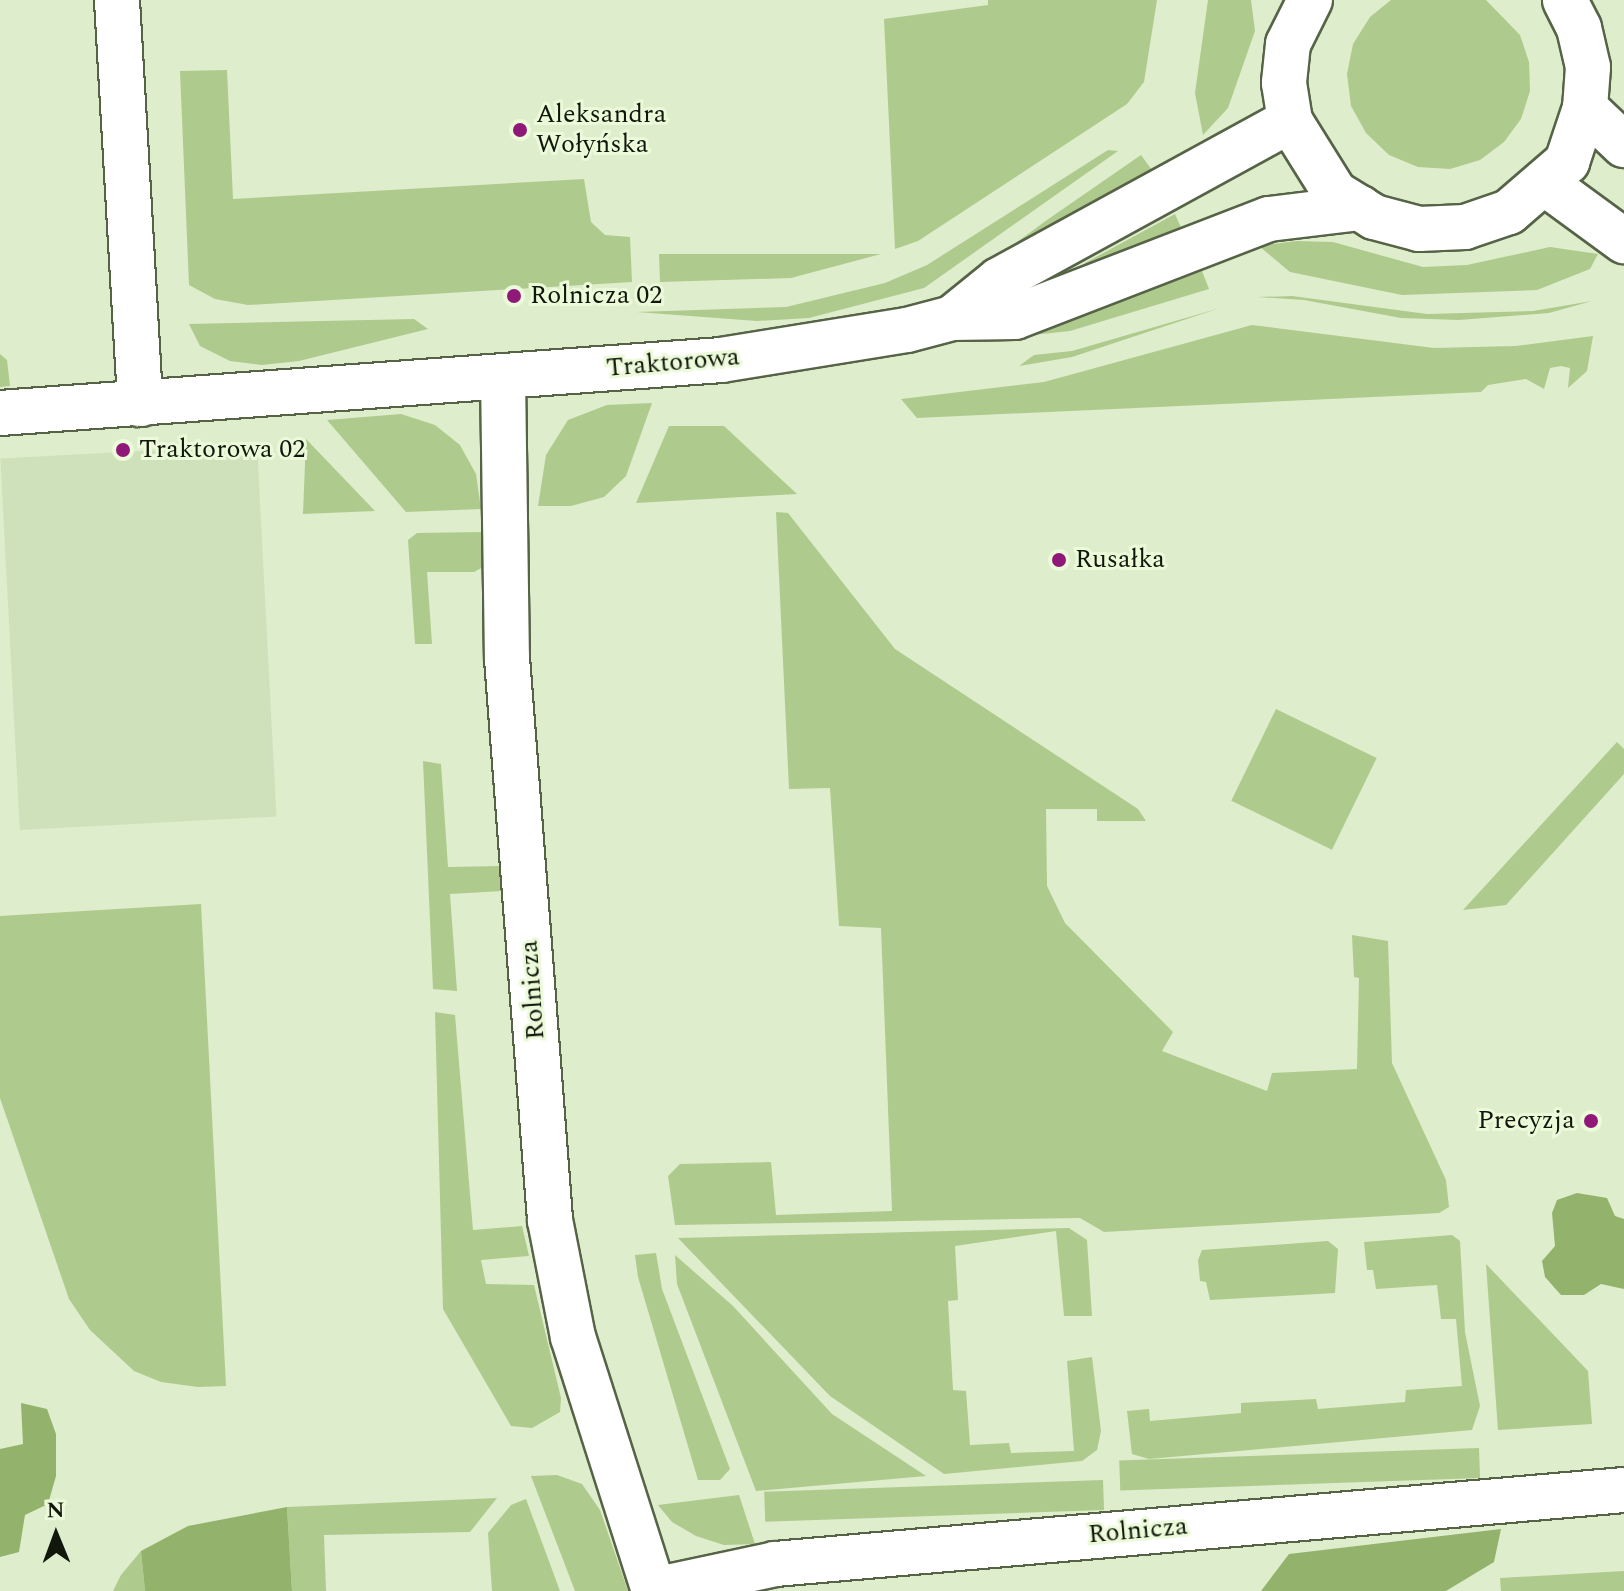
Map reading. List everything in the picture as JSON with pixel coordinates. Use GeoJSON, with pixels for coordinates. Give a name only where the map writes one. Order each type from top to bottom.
{"type":"FeatureCollection","features":[{"type":"Feature","properties":{"kind":"street"},"geometry":{"type":"LineString","coordinates":[[117,0],[140,404]]}},
{"type":"Feature","properties":{"kind":"street"},"geometry":{"type":"LineString","coordinates":[[1303,3],[1288,44],[1284,83],[1290,121],[1335,193],[1360,208],[1419,229],[1465,227],[1509,212],[1546,184],[1576,145],[1585,108],[1588,67],[1579,28],[1565,0]]}},
{"type":"Feature","properties":{"kind":"street"},"geometry":{"type":"LineString","coordinates":[[1585,108],[1624,145]]}},
{"type":"Feature","properties":{"kind":"street","name":"Traktorowa"},"geometry":{"type":"LineString","coordinates":[[0,413],[721,360],[952,318],[999,280],[1290,121]]}},
{"type":"Feature","properties":{"kind":"street"},"geometry":{"type":"LineString","coordinates":[[1546,184],[1624,241]]}},
{"type":"Feature","properties":{"kind":"street"},"geometry":{"type":"LineString","coordinates":[[952,318],[1015,317],[1269,219],[1360,208]]}},
{"type":"Feature","properties":{"kind":"street","name":"Rolnicza"},"geometry":{"type":"LineString","coordinates":[[503,376],[507,658],[550,1220],[573,1337],[654,1591],[775,1564],[1624,1490]]}},
{"type":"Feature","properties":{"kind":"shaded area"},"geometry":{"type":"Polygon","coordinates":[[[988,0],[1157,0],[1144,82],[1127,104],[918,241],[895,249],[884,19],[988,5],[988,0]]]}},
{"type":"Feature","properties":{"kind":"shaded area"},"geometry":{"type":"Polygon","coordinates":[[[1208,0],[1251,0],[1255,31],[1228,108],[1203,135],[1195,93],[1208,0]]]}},
{"type":"Feature","properties":{"kind":"shaded area"},"geometry":{"type":"Polygon","coordinates":[[[1391,0],[1486,0],[1520,35],[1529,62],[1530,91],[1521,119],[1504,142],[1480,160],[1450,169],[1418,167],[1389,155],[1366,133],[1351,106],[1347,74],[1353,44],[1370,17],[1391,0]]]}},
{"type":"Feature","properties":{"kind":"shaded area"},"geometry":{"type":"Polygon","coordinates":[[[227,70],[233,199],[584,179],[591,222],[605,235],[630,237],[632,282],[248,305],[215,299],[189,285],[180,71],[227,70]]]}},
{"type":"Feature","properties":{"kind":"shaded area"},"geometry":{"type":"Polygon","coordinates":[[[1108,150],[1118,151],[924,288],[809,318],[757,321],[637,312],[786,307],[885,283],[927,265],[1108,150]]]}},
{"type":"Feature","properties":{"kind":"shaded area"},"geometry":{"type":"Polygon","coordinates":[[[1141,155],[1154,173],[986,265],[1047,220],[1141,155]]]}},
{"type":"Feature","properties":{"kind":"shaded area"},"geometry":{"type":"Polygon","coordinates":[[[1175,214],[1182,230],[1084,268],[1085,263],[1175,214]]]}},
{"type":"Feature","properties":{"kind":"shaded area"},"geometry":{"type":"Polygon","coordinates":[[[1296,241],[1333,242],[1423,267],[1467,265],[1550,247],[1598,254],[1590,269],[1537,290],[1402,295],[1290,272],[1259,246],[1296,241]]]}},
{"type":"Feature","properties":{"kind":"shaded area"},"geometry":{"type":"Polygon","coordinates":[[[659,254],[881,254],[791,278],[660,282],[659,254]]]}},
{"type":"Feature","properties":{"kind":"shaded area"},"geometry":{"type":"Polygon","coordinates":[[[1202,271],[1209,289],[1070,331],[1033,335],[1202,271]]]}},
{"type":"Feature","properties":{"kind":"shaded area"},"geometry":{"type":"Polygon","coordinates":[[[1292,296],[1427,314],[1533,311],[1592,301],[1549,313],[1459,320],[1401,318],[1304,300],[1257,297],[1292,296]]]}},
{"type":"Feature","properties":{"kind":"shaded area"},"geometry":{"type":"Polygon","coordinates":[[[1220,308],[1072,357],[1019,366],[1034,355],[1072,351],[1220,308]]]}},
{"type":"Feature","properties":{"kind":"shaded area"},"geometry":{"type":"Polygon","coordinates":[[[414,319],[428,329],[299,361],[262,365],[230,361],[200,346],[189,324],[414,319]]]}},
{"type":"Feature","properties":{"kind":"shaded area"},"geometry":{"type":"Polygon","coordinates":[[[1252,325],[1434,348],[1516,346],[1593,336],[1587,371],[1568,388],[1570,368],[1561,366],[1550,368],[1544,389],[1526,379],[1488,385],[1481,392],[917,418],[901,399],[1044,382],[1252,325]]]}},
{"type":"Feature","properties":{"kind":"shaded area"},"geometry":{"type":"Polygon","coordinates":[[[0,354],[7,360],[10,386],[0,387],[0,354]]]}},
{"type":"Feature","properties":{"kind":"shaded area"},"geometry":{"type":"Polygon","coordinates":[[[652,403],[626,476],[604,497],[571,506],[538,506],[546,455],[568,420],[607,405],[652,403]]]}},
{"type":"Feature","properties":{"kind":"shaded area"},"geometry":{"type":"Polygon","coordinates":[[[401,414],[435,425],[460,445],[476,474],[481,509],[406,512],[327,420],[401,414]]]}},
{"type":"Feature","properties":{"kind":"shaded area"},"geometry":{"type":"Polygon","coordinates":[[[669,426],[724,426],[797,494],[636,503],[669,426]]]}},
{"type":"Feature","properties":{"kind":"shaded area"},"geometry":{"type":"Polygon","coordinates":[[[306,439],[375,511],[303,514],[306,439]]]}},
{"type":"Feature","properties":{"kind":"shaded area"},"geometry":{"type":"Polygon","coordinates":[[[257,445],[276,816],[20,830],[0,458],[257,445]]]}},
{"type":"Feature","properties":{"kind":"shaded area"},"geometry":{"type":"Polygon","coordinates":[[[776,512],[788,513],[895,649],[1138,809],[1146,821],[1097,821],[1097,809],[1046,809],[1047,886],[1065,923],[1173,1032],[1162,1051],[1267,1091],[1272,1073],[1357,1069],[1359,978],[1354,977],[1352,935],[1388,941],[1392,1063],[1446,1180],[1449,1207],[1439,1213],[1104,1232],[1080,1218],[675,1225],[668,1176],[680,1164],[771,1162],[776,1215],[892,1211],[881,928],[839,926],[830,788],[789,789],[776,512]]]}},
{"type":"Feature","properties":{"kind":"shaded area"},"geometry":{"type":"Polygon","coordinates":[[[483,532],[487,565],[474,572],[427,572],[432,644],[415,644],[408,540],[417,533],[483,532]]]}},
{"type":"Feature","properties":{"kind":"shaded area"},"geometry":{"type":"Polygon","coordinates":[[[1276,709],[1377,758],[1332,850],[1231,801],[1276,709]]]}},
{"type":"Feature","properties":{"kind":"shaded area"},"geometry":{"type":"Polygon","coordinates":[[[1617,742],[1624,749],[1624,774],[1506,905],[1463,910],[1617,742]]]}},
{"type":"Feature","properties":{"kind":"shaded area"},"geometry":{"type":"Polygon","coordinates":[[[423,761],[441,764],[448,867],[500,866],[502,891],[450,894],[457,991],[433,989],[423,761]]]}},
{"type":"Feature","properties":{"kind":"shaded area"},"geometry":{"type":"Polygon","coordinates":[[[201,904],[226,1386],[198,1387],[161,1382],[134,1371],[90,1330],[69,1299],[0,1098],[0,916],[201,904]]]}},
{"type":"Feature","properties":{"kind":"shaded area"},"geometry":{"type":"Polygon","coordinates":[[[435,1012],[455,1015],[473,1230],[522,1226],[529,1256],[481,1260],[486,1284],[534,1285],[561,1398],[560,1412],[532,1428],[511,1426],[443,1309],[435,1012]]]}},
{"type":"Feature","properties":{"kind":"shaded area"},"geometry":{"type":"Polygon","coordinates":[[[1069,1228],[1087,1240],[1092,1316],[1064,1316],[1056,1231],[955,1246],[958,1300],[948,1301],[953,1390],[966,1391],[970,1445],[1009,1443],[1011,1453],[1074,1451],[1067,1361],[1092,1357],[1101,1431],[1097,1450],[1082,1461],[944,1474],[830,1396],[678,1238],[1069,1228]]]}},
{"type":"Feature","properties":{"kind":"shaded area"},"geometry":{"type":"Polygon","coordinates":[[[1452,1235],[1460,1241],[1465,1332],[1480,1406],[1472,1430],[1149,1459],[1132,1454],[1127,1411],[1149,1409],[1150,1421],[1241,1413],[1241,1403],[1316,1399],[1318,1409],[1405,1402],[1406,1390],[1462,1386],[1456,1319],[1441,1319],[1437,1285],[1376,1289],[1373,1270],[1367,1270],[1364,1242],[1452,1235]]]}},
{"type":"Feature","properties":{"kind":"shaded area"},"geometry":{"type":"Polygon","coordinates":[[[1328,1241],[1338,1249],[1335,1293],[1210,1300],[1206,1282],[1200,1281],[1198,1260],[1202,1250],[1328,1241]]]}},
{"type":"Feature","properties":{"kind":"shaded area"},"geometry":{"type":"Polygon","coordinates":[[[656,1253],[662,1289],[730,1469],[720,1480],[698,1480],[638,1277],[635,1255],[656,1253]]]}},
{"type":"Feature","properties":{"kind":"shaded area"},"geometry":{"type":"Polygon","coordinates":[[[675,1255],[733,1306],[832,1414],[926,1476],[756,1491],[677,1284],[675,1255]]]}},
{"type":"Feature","properties":{"kind":"shaded area"},"geometry":{"type":"Polygon","coordinates":[[[1486,1264],[1588,1371],[1592,1424],[1498,1430],[1486,1264]]]}},
{"type":"Feature","properties":{"kind":"shaded area"},"geometry":{"type":"Polygon","coordinates":[[[1479,1448],[1480,1478],[1120,1491],[1119,1461],[1479,1448]]]}},
{"type":"Feature","properties":{"kind":"shaded area"},"geometry":{"type":"Polygon","coordinates":[[[557,1475],[582,1484],[600,1510],[628,1591],[575,1591],[531,1476],[557,1475]]]}},
{"type":"Feature","properties":{"kind":"shaded area"},"geometry":{"type":"Polygon","coordinates":[[[1103,1480],[1104,1510],[765,1522],[764,1492],[1103,1480]]]}},
{"type":"Feature","properties":{"kind":"shaded area"},"geometry":{"type":"Polygon","coordinates":[[[739,1495],[755,1544],[724,1545],[696,1536],[672,1522],[658,1505],[739,1495]]]}},
{"type":"Feature","properties":{"kind":"shaded area"},"geometry":{"type":"Polygon","coordinates":[[[497,1498],[470,1532],[324,1535],[326,1591],[292,1591],[287,1507],[497,1498]]]}},
{"type":"Feature","properties":{"kind":"shaded area"},"geometry":{"type":"Polygon","coordinates":[[[526,1499],[560,1591],[492,1591],[488,1533],[511,1505],[526,1499]]]}},
{"type":"Feature","properties":{"kind":"shaded area"},"geometry":{"type":"Polygon","coordinates":[[[141,1551],[145,1591],[113,1591],[121,1575],[141,1551]]]}},
{"type":"Feature","properties":{"kind":"shaded area"},"geometry":{"type":"Polygon","coordinates":[[[1624,1571],[1624,1591],[1501,1591],[1500,1578],[1624,1571]]]}},
{"type":"Feature","properties":{"kind":"green space"},"geometry":{"type":"Polygon","coordinates":[[[1577,1193],[1607,1198],[1615,1216],[1624,1219],[1624,1289],[1601,1284],[1584,1295],[1561,1295],[1545,1277],[1542,1261],[1555,1246],[1552,1213],[1557,1200],[1577,1193]]]}},
{"type":"Feature","properties":{"kind":"green space"},"geometry":{"type":"Polygon","coordinates":[[[21,1403],[47,1409],[56,1434],[56,1476],[48,1504],[25,1515],[19,1552],[0,1557],[0,1449],[23,1444],[21,1403]]]}},
{"type":"Feature","properties":{"kind":"green space"},"geometry":{"type":"Polygon","coordinates":[[[287,1507],[292,1591],[145,1591],[141,1551],[188,1526],[287,1507]]]}},
{"type":"Feature","properties":{"kind":"green space"},"geometry":{"type":"Polygon","coordinates":[[[1501,1529],[1494,1562],[1446,1591],[1261,1591],[1289,1554],[1501,1529]]]}},
{"type":"Feature","properties":{"kind":"place","name":"Aleksandra Wołyńska"},"geometry":{"type":"Point","coordinates":[520,130]}},
{"type":"Feature","properties":{"kind":"place","name":"Rolnicza 02"},"geometry":{"type":"Point","coordinates":[514,296]}},
{"type":"Feature","properties":{"kind":"place","name":"Traktorowa 02"},"geometry":{"type":"Point","coordinates":[123,450]}},
{"type":"Feature","properties":{"kind":"place","name":"Rusałka"},"geometry":{"type":"Point","coordinates":[1059,560]}},
{"type":"Feature","properties":{"kind":"place","name":"Precyzja"},"geometry":{"type":"Point","coordinates":[1591,1121]}}]}
